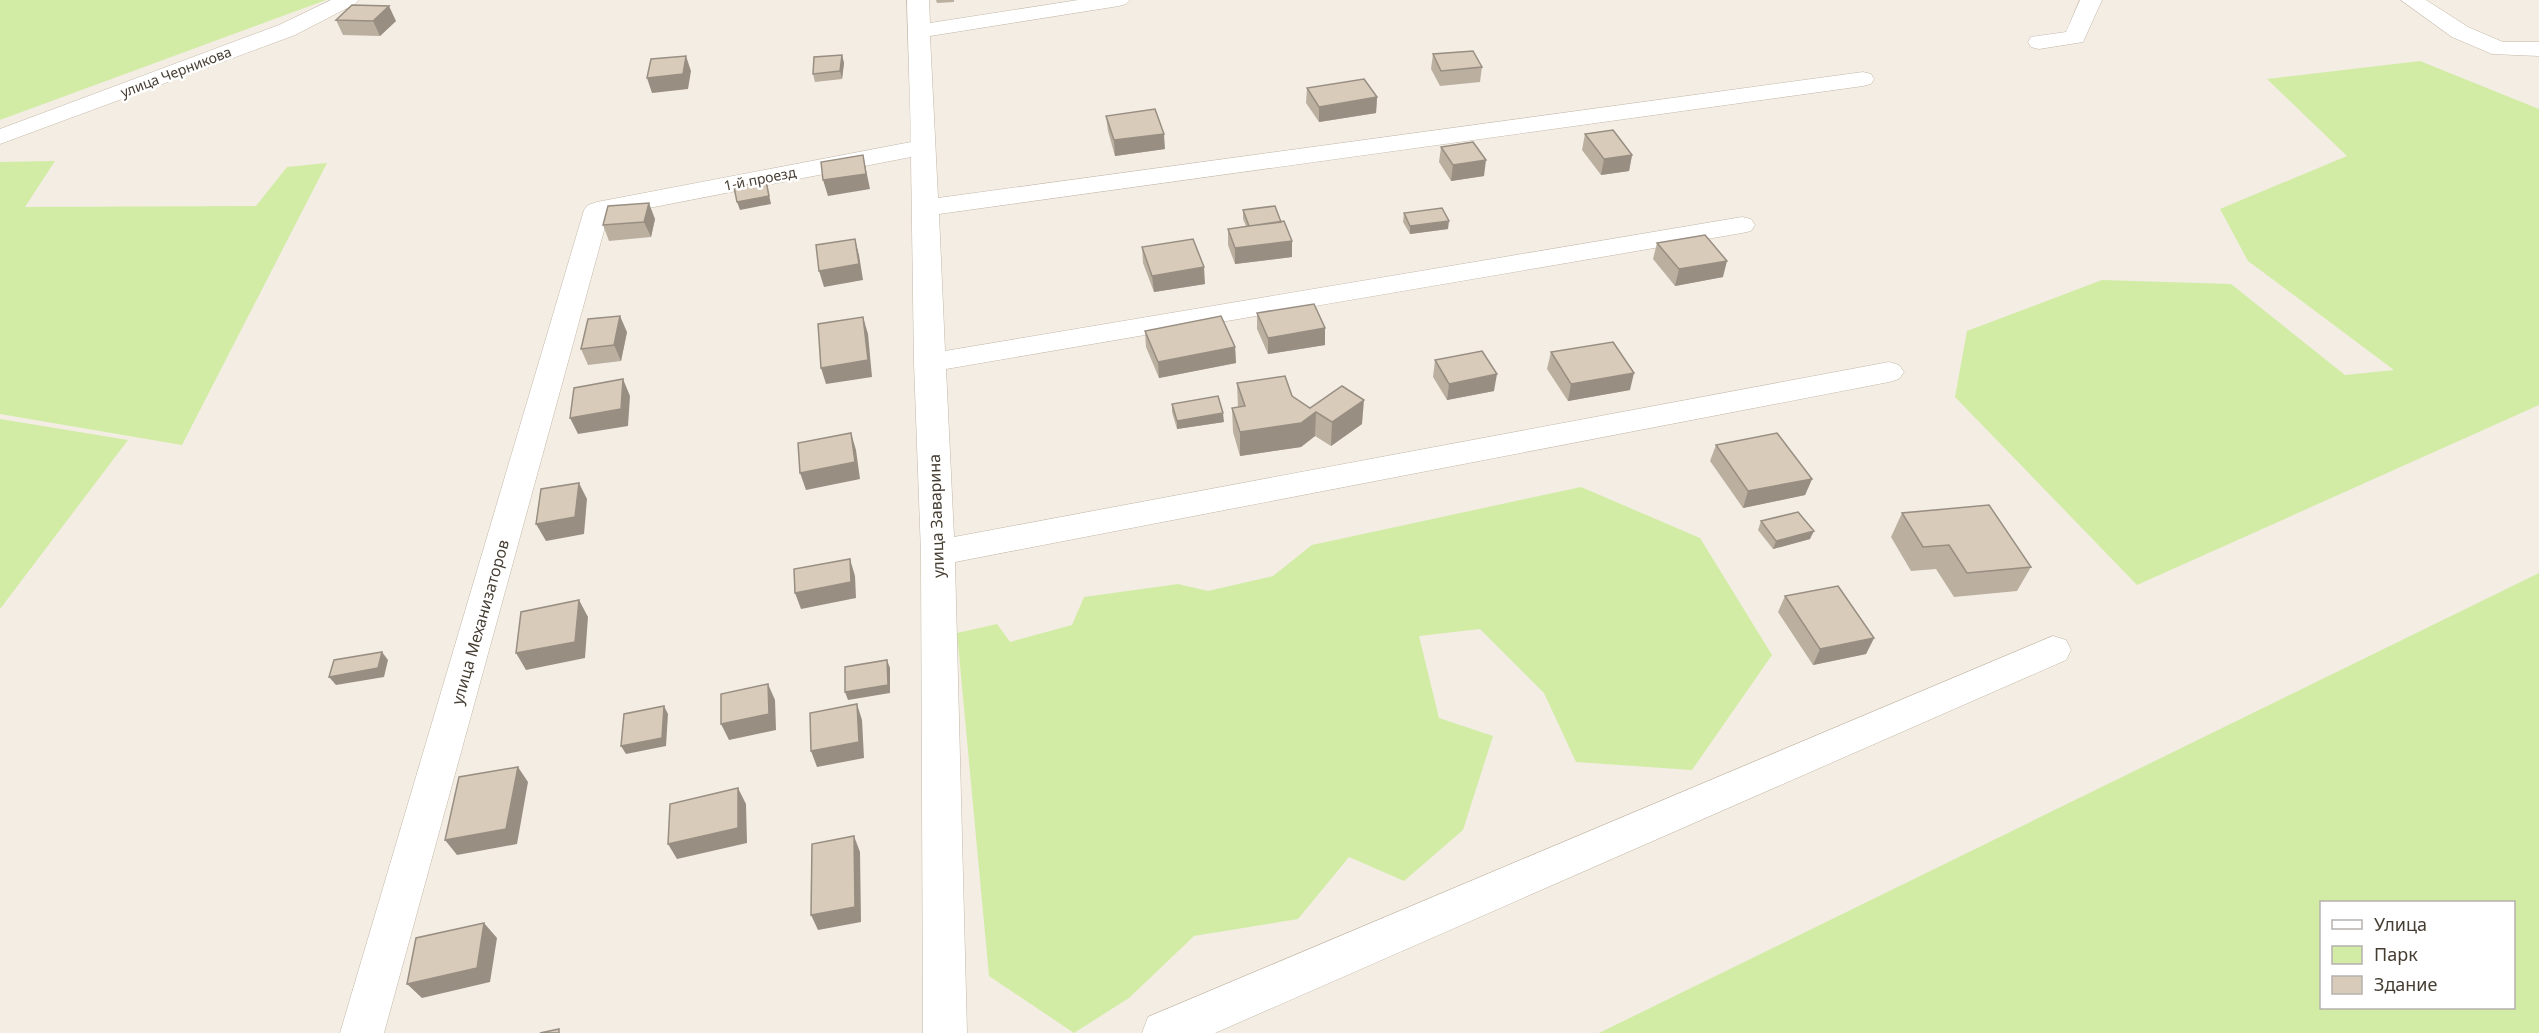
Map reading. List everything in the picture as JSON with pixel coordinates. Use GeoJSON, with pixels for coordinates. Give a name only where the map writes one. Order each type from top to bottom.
{"type":"FeatureCollection","features":[{"type":"Feature","properties":{"kind":"street","name":"улица Черникова"},"geometry":{"type":"LineString","coordinates":[[0,137],[287,30],[348,0]]}},
{"type":"Feature","properties":{"kind":"street"},"geometry":{"type":"LineString","coordinates":[[919,16],[1119,0]]}},
{"type":"Feature","properties":{"kind":"street"},"geometry":{"type":"LineString","coordinates":[[2039,42],[2075,37],[2091,0]]}},
{"type":"Feature","properties":{"kind":"street"},"geometry":{"type":"LineString","coordinates":[[2412,0],[2460,32],[2500,49],[2539,49]]}},
{"type":"Feature","properties":{"kind":"street","name":"улица Заварина"},"geometry":{"type":"LineString","coordinates":[[919,16],[929,363],[938,553],[945,1033]]}},
{"type":"Feature","properties":{"kind":"street"},"geometry":{"type":"LineString","coordinates":[[925,208],[1863,79]]}},
{"type":"Feature","properties":{"kind":"street","name":"1-й проезд"},"geometry":{"type":"LineString","coordinates":[[597,210],[923,147]]}},
{"type":"Feature","properties":{"kind":"street","name":"улица Механизаторов"},"geometry":{"type":"LineString","coordinates":[[362,1033],[597,210]]}},
{"type":"Feature","properties":{"kind":"street"},"geometry":{"type":"LineString","coordinates":[[929,363],[1742,225]]}},
{"type":"Feature","properties":{"kind":"street"},"geometry":{"type":"LineString","coordinates":[[938,553],[1889,372]]}},
{"type":"Feature","properties":{"kind":"street"},"geometry":{"type":"LineString","coordinates":[[1164,1033],[2053,650]]}},
{"type":"Feature","properties":{"kind":"green space"},"geometry":{"type":"Polygon","coordinates":[[[0,0],[326,0],[0,120],[0,0]]]}},
{"type":"Feature","properties":{"kind":"green space"},"geometry":{"type":"Polygon","coordinates":[[[2420,61],[2539,109],[2539,405],[2137,585],[1955,397],[1967,331],[2102,280],[2231,284],[2345,375],[2394,370],[2248,261],[2220,209],[2347,156],[2267,79],[2420,61]]]}},
{"type":"Feature","properties":{"kind":"green space"},"geometry":{"type":"Polygon","coordinates":[[[55,161],[25,207],[256,206],[287,167],[327,163],[182,445],[0,414],[0,162],[55,161]]]}},
{"type":"Feature","properties":{"kind":"green space"},"geometry":{"type":"Polygon","coordinates":[[[0,419],[128,440],[0,609],[0,419]]]}},
{"type":"Feature","properties":{"kind":"green space"},"geometry":{"type":"Polygon","coordinates":[[[1581,487],[1700,538],[1772,655],[1692,770],[1576,762],[1544,693],[1480,629],[1419,636],[1439,718],[1493,736],[1463,830],[1404,881],[1349,857],[1298,919],[1194,936],[1129,998],[1074,1033],[989,976],[957,633],[997,624],[1010,642],[1072,625],[1084,597],[1178,584],[1208,591],[1273,576],[1312,545],[1581,487]]]}},
{"type":"Feature","properties":{"kind":"green space"},"geometry":{"type":"Polygon","coordinates":[[[2539,573],[2539,1033],[1599,1033],[2539,573]]]}},
{"type":"Feature","properties":{"kind":"building"},"geometry":{"type":"Polygon","coordinates":[[[352,5],[389,6],[373,21],[336,20],[352,5]]]}},
{"type":"Feature","properties":{"kind":"building"},"geometry":{"type":"Polygon","coordinates":[[[1473,51],[1482,67],[1441,71],[1433,54],[1473,51]]]}},
{"type":"Feature","properties":{"kind":"building"},"geometry":{"type":"Polygon","coordinates":[[[842,55],[840,71],[813,74],[814,57],[842,55]]]}},
{"type":"Feature","properties":{"kind":"building"},"geometry":{"type":"Polygon","coordinates":[[[686,56],[683,74],[647,78],[651,59],[686,56]]]}},
{"type":"Feature","properties":{"kind":"building"},"geometry":{"type":"Polygon","coordinates":[[[1364,79],[1377,97],[1319,107],[1307,88],[1364,79]]]}},
{"type":"Feature","properties":{"kind":"building"},"geometry":{"type":"Polygon","coordinates":[[[1155,109],[1164,134],[1114,140],[1106,116],[1155,109]]]}},
{"type":"Feature","properties":{"kind":"building"},"geometry":{"type":"Polygon","coordinates":[[[1613,130],[1632,155],[1604,159],[1585,134],[1613,130]]]}},
{"type":"Feature","properties":{"kind":"building"},"geometry":{"type":"Polygon","coordinates":[[[1473,142],[1486,160],[1453,165],[1441,147],[1473,142]]]}},
{"type":"Feature","properties":{"kind":"building"},"geometry":{"type":"Polygon","coordinates":[[[863,155],[866,174],[823,180],[821,162],[863,155]]]}},
{"type":"Feature","properties":{"kind":"building"},"geometry":{"type":"Polygon","coordinates":[[[766,181],[769,196],[737,202],[734,187],[766,181]]]}},
{"type":"Feature","properties":{"kind":"building"},"geometry":{"type":"Polygon","coordinates":[[[649,203],[644,222],[603,225],[608,206],[649,203]]]}},
{"type":"Feature","properties":{"kind":"building"},"geometry":{"type":"Polygon","coordinates":[[[1275,206],[1281,222],[1249,226],[1243,210],[1275,206]]]}},
{"type":"Feature","properties":{"kind":"building"},"geometry":{"type":"Polygon","coordinates":[[[1442,208],[1449,221],[1410,226],[1404,213],[1442,208]]]}},
{"type":"Feature","properties":{"kind":"building"},"geometry":{"type":"Polygon","coordinates":[[[1284,221],[1292,241],[1235,248],[1228,229],[1284,221]]]}},
{"type":"Feature","properties":{"kind":"building"},"geometry":{"type":"Polygon","coordinates":[[[1705,235],[1727,261],[1679,269],[1657,243],[1705,235]]]}},
{"type":"Feature","properties":{"kind":"building"},"geometry":{"type":"Polygon","coordinates":[[[855,239],[859,264],[819,271],[816,245],[855,239]]]}},
{"type":"Feature","properties":{"kind":"building"},"geometry":{"type":"Polygon","coordinates":[[[1193,239],[1204,267],[1152,276],[1142,247],[1193,239]]]}},
{"type":"Feature","properties":{"kind":"building"},"geometry":{"type":"Polygon","coordinates":[[[1314,304],[1325,328],[1268,338],[1257,313],[1314,304]]]}},
{"type":"Feature","properties":{"kind":"building"},"geometry":{"type":"Polygon","coordinates":[[[620,316],[614,345],[581,349],[588,319],[620,316]]]}},
{"type":"Feature","properties":{"kind":"building"},"geometry":{"type":"Polygon","coordinates":[[[1221,316],[1235,347],[1158,362],[1145,331],[1221,316]]]}},
{"type":"Feature","properties":{"kind":"building"},"geometry":{"type":"Polygon","coordinates":[[[863,317],[868,360],[821,368],[818,324],[863,317]]]}},
{"type":"Feature","properties":{"kind":"building"},"geometry":{"type":"Polygon","coordinates":[[[1613,342],[1634,373],[1571,384],[1551,352],[1613,342]]]}},
{"type":"Feature","properties":{"kind":"building"},"geometry":{"type":"Polygon","coordinates":[[[1482,351],[1497,374],[1449,384],[1435,360],[1482,351]]]}},
{"type":"Feature","properties":{"kind":"building"},"geometry":{"type":"Polygon","coordinates":[[[1285,376],[1292,396],[1310,408],[1342,386],[1364,400],[1332,422],[1316,412],[1301,423],[1240,432],[1232,408],[1245,406],[1237,383],[1285,376]]]}},
{"type":"Feature","properties":{"kind":"building"},"geometry":{"type":"Polygon","coordinates":[[[623,379],[621,409],[570,418],[574,388],[623,379]]]}},
{"type":"Feature","properties":{"kind":"building"},"geometry":{"type":"Polygon","coordinates":[[[1218,396],[1223,413],[1177,421],[1172,404],[1218,396]]]}},
{"type":"Feature","properties":{"kind":"building"},"geometry":{"type":"Polygon","coordinates":[[[851,433],[855,462],[800,473],[798,443],[851,433]]]}},
{"type":"Feature","properties":{"kind":"building"},"geometry":{"type":"Polygon","coordinates":[[[1777,433],[1812,479],[1748,491],[1716,445],[1777,433]]]}},
{"type":"Feature","properties":{"kind":"building"},"geometry":{"type":"Polygon","coordinates":[[[579,483],[575,517],[536,524],[541,489],[579,483]]]}},
{"type":"Feature","properties":{"kind":"building"},"geometry":{"type":"Polygon","coordinates":[[[1989,505],[2031,567],[1967,573],[1949,545],[1923,547],[1902,513],[1989,505]]]}},
{"type":"Feature","properties":{"kind":"building"},"geometry":{"type":"Polygon","coordinates":[[[1798,512],[1814,531],[1776,541],[1761,521],[1798,512]]]}},
{"type":"Feature","properties":{"kind":"building"},"geometry":{"type":"Polygon","coordinates":[[[850,559],[851,582],[795,593],[794,569],[850,559]]]}},
{"type":"Feature","properties":{"kind":"building"},"geometry":{"type":"Polygon","coordinates":[[[1838,586],[1874,638],[1820,649],[1785,596],[1838,586]]]}},
{"type":"Feature","properties":{"kind":"building"},"geometry":{"type":"Polygon","coordinates":[[[579,600],[575,642],[516,653],[521,612],[579,600]]]}},
{"type":"Feature","properties":{"kind":"building"},"geometry":{"type":"Polygon","coordinates":[[[382,652],[378,668],[329,677],[334,660],[382,652]]]}},
{"type":"Feature","properties":{"kind":"building"},"geometry":{"type":"Polygon","coordinates":[[[887,660],[888,685],[845,692],[845,667],[887,660]]]}},
{"type":"Feature","properties":{"kind":"building"},"geometry":{"type":"Polygon","coordinates":[[[768,684],[769,714],[721,724],[721,694],[768,684]]]}},
{"type":"Feature","properties":{"kind":"building"},"geometry":{"type":"Polygon","coordinates":[[[857,704],[859,742],[811,751],[810,713],[857,704]]]}},
{"type":"Feature","properties":{"kind":"building"},"geometry":{"type":"Polygon","coordinates":[[[664,706],[662,738],[621,746],[624,714],[664,706]]]}},
{"type":"Feature","properties":{"kind":"building"},"geometry":{"type":"Polygon","coordinates":[[[518,767],[506,829],[445,840],[459,777],[518,767]]]}},
{"type":"Feature","properties":{"kind":"building"},"geometry":{"type":"Polygon","coordinates":[[[738,788],[738,828],[668,844],[670,804],[738,788]]]}},
{"type":"Feature","properties":{"kind":"building"},"geometry":{"type":"Polygon","coordinates":[[[854,836],[855,907],[811,915],[812,844],[854,836]]]}},
{"type":"Feature","properties":{"kind":"building"},"geometry":{"type":"Polygon","coordinates":[[[484,923],[477,968],[407,984],[416,938],[484,923]]]}},
{"type":"Feature","properties":{"kind":"building"},"geometry":{"type":"Polygon","coordinates":[[[559,1029],[559,1033],[540,1033],[559,1029]]]}}]}
